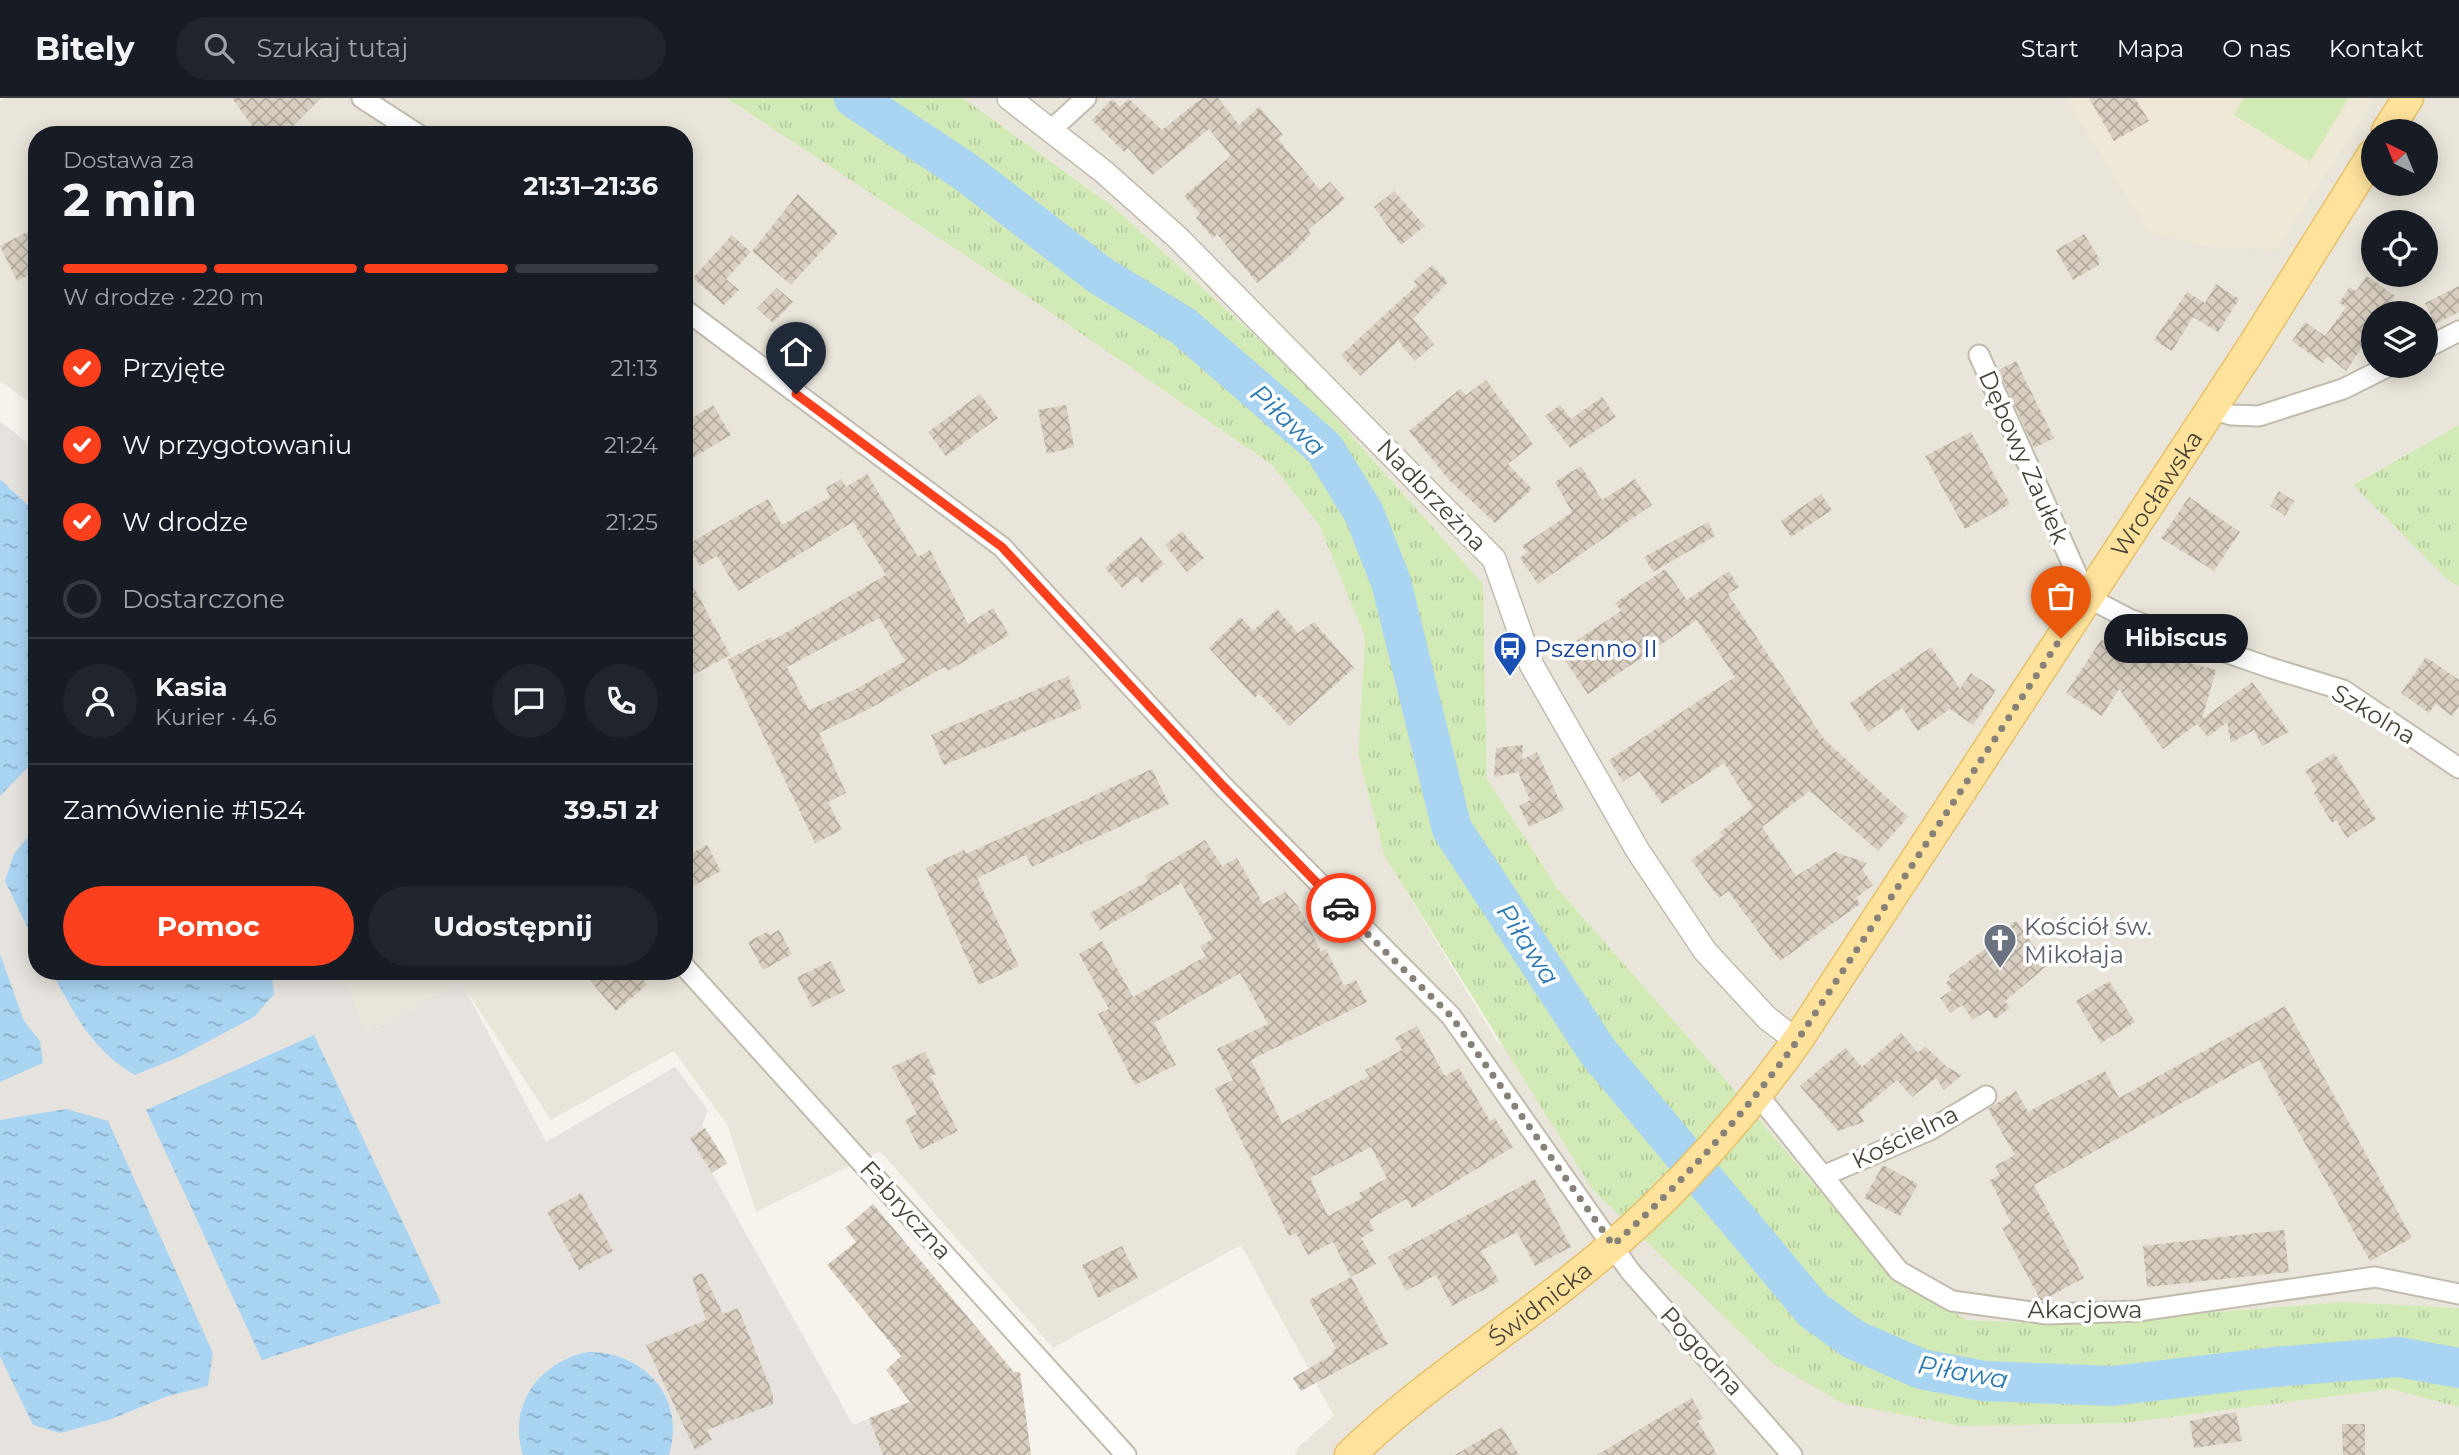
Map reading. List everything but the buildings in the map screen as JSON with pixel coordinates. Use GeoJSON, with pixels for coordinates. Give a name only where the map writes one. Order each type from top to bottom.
{"type":"FeatureCollection","features":[{"type":"Feature","properties":{"kind":"main road"},"geometry":{"type":"LineString","coordinates":[[2395,119],[2408,98]]}},
{"type":"Feature","properties":{"kind":"main road","name":"Wrocławska"},"geometry":{"type":"LineString","coordinates":[[1797,1041],[2254,344],[2361,173]]}},
{"type":"Feature","properties":{"kind":"main road","name":"Świdnicka"},"geometry":{"type":"LineString","coordinates":[[1350,1455],[1408,1401],[1567,1283],[1637,1223],[1687,1175],[1754,1101],[1797,1041]]}},
{"type":"Feature","properties":{"kind":"street"},"geometry":{"type":"LineString","coordinates":[[362,98],[405,126]]}},
{"type":"Feature","properties":{"kind":"street","name":"Nadbrzeżna"},"geometry":{"type":"LineString","coordinates":[[1009,98],[1052,129],[1178,238],[1493,559],[1531,664],[1638,851],[1705,951],[1767,1018],[1797,1041]]}},
{"type":"Feature","properties":{"kind":"street"},"geometry":{"type":"LineString","coordinates":[[1052,129],[1086,98]]}},
{"type":"Feature","properties":{"kind":"street","name":"Pogodna"},"geometry":{"type":"LineString","coordinates":[[693,316],[1002,547],[1224,787],[1451,1016],[1630,1271],[1792,1455]]}},
{"type":"Feature","properties":{"kind":"street"},"geometry":{"type":"LineString","coordinates":[[2438,342],[2459,331]]}},
{"type":"Feature","properties":{"kind":"street","name":"Dębowy Zaułek"},"geometry":{"type":"LineString","coordinates":[[1979,355],[2087,597]]}},
{"type":"Feature","properties":{"kind":"street"},"geometry":{"type":"LineString","coordinates":[[2210,408],[2231,415],[2259,416],[2343,389],[2365,378]]}},
{"type":"Feature","properties":{"kind":"street","name":"Szkolna"},"geometry":{"type":"LineString","coordinates":[[2087,597],[2129,619],[2343,690],[2459,768]]}},
{"type":"Feature","properties":{"kind":"street","name":"Fabryczna"},"geometry":{"type":"LineString","coordinates":[[693,976],[1126,1455]]}},
{"type":"Feature","properties":{"kind":"street","name":"Kościelna"},"geometry":{"type":"LineString","coordinates":[[1823,1176],[1930,1130],[1986,1096]]}},
{"type":"Feature","properties":{"kind":"street","name":"Akacjowa"},"geometry":{"type":"LineString","coordinates":[[1754,1101],[1823,1176],[1899,1270],[1952,1301],[2047,1314],[2138,1311],[2375,1277],[2459,1294]]}},
{"type":"Feature","properties":{"kind":"shaded area"},"geometry":{"type":"Polygon","coordinates":[[[6,98],[726,98],[1025,295],[1272,465],[1319,525],[1365,637],[1358,754],[1384,855],[1497,1041],[1960,1426],[2125,1423],[2390,1389],[2459,1407],[2459,1455],[1295,1455],[1299,1446],[1334,1416],[1241,1245],[1053,1348],[880,1151],[756,1212],[728,1126],[674,1051],[551,1120],[462,984],[365,1033],[344,980],[693,980],[693,126],[28,126],[28,401],[0,381],[0,101],[6,98]]]}},
{"type":"Feature","properties":{"kind":"shaded area"},"geometry":{"type":"Polygon","coordinates":[[[963,98],[2459,98],[2459,425],[2353,485],[2450,582],[2459,586],[2459,1308],[2342,1302],[2061,1324],[1967,1320],[1894,1279],[1724,1078],[1558,889],[1487,779],[1483,584],[1295,372],[1115,208],[963,98]]]}},
{"type":"Feature","properties":{"kind":"shaded area"},"geometry":{"type":"Polygon","coordinates":[[[2066,98],[2375,98],[2276,250],[2212,247],[2149,232],[2066,98]]]}},
{"type":"Feature","properties":{"kind":"shaded area"},"geometry":{"type":"Polygon","coordinates":[[[0,421],[28,444],[28,980],[345,980],[366,1033],[462,983],[546,1142],[675,1067],[708,1110],[702,1126],[727,1163],[712,1173],[853,1425],[910,1402],[972,1455],[0,1455],[0,421]]]}},
{"type":"Feature","properties":{"kind":"green space"},"geometry":{"type":"Polygon","coordinates":[[[726,98],[963,98],[1115,208],[1295,372],[1483,584],[1487,779],[1558,889],[1724,1078],[1894,1279],[1967,1320],[2061,1324],[2342,1302],[2459,1308],[2459,1407],[2390,1389],[2125,1423],[1960,1426],[1842,1403],[1771,1362],[1593,1190],[1384,855],[1358,754],[1365,637],[1319,525],[1272,465],[1025,295],[726,98]]]}},
{"type":"Feature","properties":{"kind":"green space"},"geometry":{"type":"Polygon","coordinates":[[[2244,98],[2349,98],[2310,162],[2234,115],[2244,98]]]}},
{"type":"Feature","properties":{"kind":"green space"},"geometry":{"type":"Polygon","coordinates":[[[2459,425],[2459,586],[2450,582],[2353,485],[2459,425]]]}},
{"type":"Feature","properties":{"kind":"water"},"geometry":{"type":"Polygon","coordinates":[[[0,479],[28,505],[28,767],[0,796],[0,479]]]}},
{"type":"Feature","properties":{"kind":"water"},"geometry":{"type":"Polygon","coordinates":[[[28,837],[28,928],[5,881],[14,854],[28,837]]]}},
{"type":"Feature","properties":{"kind":"water"},"geometry":{"type":"Polygon","coordinates":[[[0,954],[24,1021],[40,1041],[43,1063],[0,1082],[0,954]]]}},
{"type":"Feature","properties":{"kind":"water"},"geometry":{"type":"Polygon","coordinates":[[[56,980],[272,980],[274,994],[254,1017],[179,1057],[135,1075],[106,1054],[77,1017],[56,980]]]}},
{"type":"Feature","properties":{"kind":"water"},"geometry":{"type":"Polygon","coordinates":[[[314,1035],[441,1303],[262,1360],[146,1110],[314,1035]]]}},
{"type":"Feature","properties":{"kind":"water"},"geometry":{"type":"Polygon","coordinates":[[[66,1109],[108,1121],[213,1353],[208,1386],[168,1396],[109,1420],[60,1433],[33,1425],[0,1356],[0,1120],[66,1109]]]}},
{"type":"Feature","properties":{"kind":"water"},"geometry":{"type":"Polygon","coordinates":[[[588,1352],[609,1354],[627,1360],[656,1382],[666,1397],[672,1415],[673,1434],[669,1455],[523,1455],[519,1437],[520,1419],[531,1388],[555,1365],[588,1352]]]}},
{"type":"Feature","properties":{"kind":"waterway","name":"Piława"},"geometry":{"type":"LineString","coordinates":[[854,98],[963,170],[1101,276],[1183,326],[1324,448],[1364,513],[1391,582],[1452,829],[1598,1052],[1813,1310],[1853,1339],[1921,1369],[1984,1381],[2112,1386],[2274,1367],[2398,1357],[2459,1368]]}},
{"type":"Feature","properties":{"kind":"way so far"},"geometry":{"type":"LineString","coordinates":[[1341,908],[1451,1016],[1613,1245],[1687,1175],[1758,1095],[1797,1041],[2061,638]]}},
{"type":"Feature","properties":{"kind":"place","name":"Hibiscus"},"geometry":{"type":"Point","coordinates":[2061,638]}},
{"type":"Feature","properties":{"kind":"place","name":"Pszenno II"},"geometry":{"type":"Point","coordinates":[1510,678]}},
{"type":"Feature","properties":{"kind":"place","name":"Kościół św. Mikołaja"},"geometry":{"type":"Point","coordinates":[2000,970]}},
{"type":"Feature","properties":{"kind":"route"},"geometry":{"type":"LineString","coordinates":[[796,394],[1002,547],[1224,787],[1341,908]]}}]}
